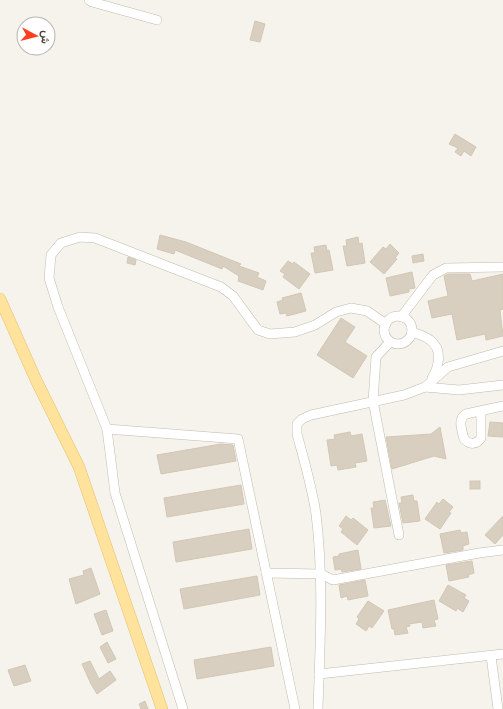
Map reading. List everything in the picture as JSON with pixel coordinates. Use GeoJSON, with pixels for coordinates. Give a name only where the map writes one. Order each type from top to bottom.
{"type":"FeatureCollection","features":[{"type":"Feature","properties":{"kind":"main road"},"geometry":{"type":"LineString","coordinates":[[0,299],[36,380],[79,467],[162,709]]}},
{"type":"Feature","properties":{"kind":"street"},"geometry":{"type":"LineString","coordinates":[[89,0],[157,20]]}},
{"type":"Feature","properties":{"kind":"street"},"geometry":{"type":"LineString","coordinates":[[183,709],[115,493],[107,429],[58,307],[49,278],[51,255],[61,243],[80,237],[95,238],[221,287],[233,296],[258,330],[270,334],[295,332],[315,325],[336,312],[351,308],[367,311],[386,324]]}},
{"type":"Feature","properties":{"kind":"street"},"geometry":{"type":"LineString","coordinates":[[401,317],[433,275],[446,268],[503,267]]}},
{"type":"Feature","properties":{"kind":"street"},"geometry":{"type":"LineString","coordinates":[[401,317],[409,322],[412,332],[404,343],[399,344],[390,342],[385,334],[386,324],[392,318],[401,317]]}},
{"type":"Feature","properties":{"kind":"street"},"geometry":{"type":"LineString","coordinates":[[412,332],[431,340],[436,347],[439,357],[437,370],[425,387]]}},
{"type":"Feature","properties":{"kind":"street"},"geometry":{"type":"LineString","coordinates":[[390,342],[376,357],[373,401],[399,535]]}},
{"type":"Feature","properties":{"kind":"street"},"geometry":{"type":"LineString","coordinates":[[318,709],[321,574],[316,512],[296,434],[296,424],[302,419],[311,415],[404,395],[425,387],[448,367],[503,351]]}},
{"type":"Feature","properties":{"kind":"street"},"geometry":{"type":"LineString","coordinates":[[425,387],[459,390],[503,385]]}},
{"type":"Feature","properties":{"kind":"street"},"geometry":{"type":"LineString","coordinates":[[481,411],[503,406]]}},
{"type":"Feature","properties":{"kind":"street"},"geometry":{"type":"LineString","coordinates":[[107,429],[238,439],[295,709]]}},
{"type":"Feature","properties":{"kind":"street"},"geometry":{"type":"LineString","coordinates":[[266,573],[321,574],[333,580],[478,553],[503,550]]}},
{"type":"Feature","properties":{"kind":"street"},"geometry":{"type":"LineString","coordinates":[[319,674],[503,654]]}},
{"type":"Feature","properties":{"kind":"street"},"geometry":{"type":"LineString","coordinates":[[492,656],[498,709]]}},
{"type":"Feature","properties":{"kind":"building"},"geometry":{"type":"Polygon","coordinates":[[[255,21],[265,24],[260,42],[250,40],[255,21]]]}},
{"type":"Feature","properties":{"kind":"building"},"geometry":{"type":"Polygon","coordinates":[[[455,134],[476,147],[471,156],[464,151],[461,156],[455,152],[458,148],[449,144],[455,134]]]}},
{"type":"Feature","properties":{"kind":"building"},"geometry":{"type":"Polygon","coordinates":[[[160,235],[186,242],[241,264],[239,266],[259,273],[257,277],[266,281],[263,290],[238,281],[239,276],[223,266],[222,269],[175,250],[174,254],[157,249],[160,235]]]}},
{"type":"Feature","properties":{"kind":"building"},"geometry":{"type":"Polygon","coordinates":[[[358,237],[359,244],[362,243],[365,263],[347,266],[343,246],[347,246],[346,240],[358,237]]]}},
{"type":"Feature","properties":{"kind":"building"},"geometry":{"type":"Polygon","coordinates":[[[390,244],[399,253],[395,258],[397,259],[384,274],[370,262],[383,247],[386,249],[390,244]]]}},
{"type":"Feature","properties":{"kind":"building"},"geometry":{"type":"Polygon","coordinates":[[[326,245],[327,251],[329,250],[333,270],[315,273],[311,253],[315,253],[314,247],[326,245]]]}},
{"type":"Feature","properties":{"kind":"building"},"geometry":{"type":"Polygon","coordinates":[[[423,254],[424,261],[413,263],[412,256],[423,254]]]}},
{"type":"Feature","properties":{"kind":"building"},"geometry":{"type":"Polygon","coordinates":[[[128,257],[136,260],[135,265],[127,263],[128,257]]]}},
{"type":"Feature","properties":{"kind":"building"},"geometry":{"type":"Polygon","coordinates":[[[288,261],[293,264],[294,262],[310,274],[299,289],[283,277],[285,274],[280,271],[288,261]]]}},
{"type":"Feature","properties":{"kind":"building"},"geometry":{"type":"Polygon","coordinates":[[[412,272],[415,288],[409,289],[409,292],[390,296],[386,278],[412,272]]]}},
{"type":"Feature","properties":{"kind":"building"},"geometry":{"type":"Polygon","coordinates":[[[448,274],[470,274],[472,281],[503,274],[503,309],[500,310],[503,336],[486,340],[485,334],[457,340],[452,314],[432,318],[428,301],[448,296],[444,276],[448,274]]]}},
{"type":"Feature","properties":{"kind":"building"},"geometry":{"type":"Polygon","coordinates":[[[301,293],[306,311],[287,316],[286,313],[280,314],[277,302],[283,300],[282,298],[301,293]]]}},
{"type":"Feature","properties":{"kind":"building"},"geometry":{"type":"Polygon","coordinates":[[[341,318],[355,327],[345,342],[367,356],[353,378],[317,355],[341,318]]]}},
{"type":"Feature","properties":{"kind":"building"},"geometry":{"type":"Polygon","coordinates":[[[490,422],[503,423],[503,437],[488,436],[490,422]]]}},
{"type":"Feature","properties":{"kind":"building"},"geometry":{"type":"Polygon","coordinates":[[[440,427],[446,459],[434,456],[392,469],[386,437],[431,434],[440,427]]]}},
{"type":"Feature","properties":{"kind":"building"},"geometry":{"type":"Polygon","coordinates":[[[350,432],[351,436],[362,434],[367,461],[355,463],[356,467],[338,470],[337,465],[331,466],[327,440],[335,439],[334,435],[350,432]]]}},
{"type":"Feature","properties":{"kind":"building"},"geometry":{"type":"Polygon","coordinates":[[[221,444],[233,445],[236,461],[161,474],[157,455],[221,444]]]}},
{"type":"Feature","properties":{"kind":"building"},"geometry":{"type":"Polygon","coordinates":[[[470,481],[480,481],[480,489],[470,489],[470,481]]]}},
{"type":"Feature","properties":{"kind":"building"},"geometry":{"type":"Polygon","coordinates":[[[241,485],[244,504],[167,517],[164,498],[241,485]]]}},
{"type":"Feature","properties":{"kind":"building"},"geometry":{"type":"Polygon","coordinates":[[[413,495],[414,501],[417,501],[420,521],[403,523],[399,503],[402,503],[401,497],[413,495]]]}},
{"type":"Feature","properties":{"kind":"building"},"geometry":{"type":"Polygon","coordinates":[[[443,499],[453,507],[449,512],[451,513],[440,529],[425,519],[437,502],[439,504],[443,499]]]}},
{"type":"Feature","properties":{"kind":"building"},"geometry":{"type":"Polygon","coordinates":[[[385,500],[391,526],[374,528],[371,508],[374,508],[373,502],[385,500]]]}},
{"type":"Feature","properties":{"kind":"building"},"geometry":{"type":"Polygon","coordinates":[[[346,516],[351,520],[353,518],[368,530],[357,545],[341,532],[343,529],[339,526],[346,516]]]}},
{"type":"Feature","properties":{"kind":"building"},"geometry":{"type":"Polygon","coordinates":[[[503,516],[503,535],[495,544],[485,535],[503,516]]]}},
{"type":"Feature","properties":{"kind":"building"},"geometry":{"type":"Polygon","coordinates":[[[249,529],[252,549],[176,562],[173,542],[249,529]]]}},
{"type":"Feature","properties":{"kind":"building"},"geometry":{"type":"Polygon","coordinates":[[[460,530],[461,533],[467,532],[469,544],[463,546],[463,550],[444,553],[440,534],[460,530]]]}},
{"type":"Feature","properties":{"kind":"building"},"geometry":{"type":"Polygon","coordinates":[[[358,550],[361,569],[342,572],[341,569],[335,570],[333,557],[339,556],[339,554],[358,550]]]}},
{"type":"Feature","properties":{"kind":"building"},"geometry":{"type":"Polygon","coordinates":[[[472,561],[474,573],[468,575],[469,577],[449,581],[446,565],[472,561]]]}},
{"type":"Feature","properties":{"kind":"building"},"geometry":{"type":"Polygon","coordinates":[[[91,568],[100,594],[76,604],[69,579],[84,575],[83,571],[91,568]]]}},
{"type":"Feature","properties":{"kind":"building"},"geometry":{"type":"Polygon","coordinates":[[[257,576],[260,595],[184,609],[180,589],[257,576]]]}},
{"type":"Feature","properties":{"kind":"building"},"geometry":{"type":"Polygon","coordinates":[[[365,580],[368,596],[348,600],[347,596],[341,598],[339,585],[365,580]]]}},
{"type":"Feature","properties":{"kind":"building"},"geometry":{"type":"Polygon","coordinates":[[[448,585],[466,595],[464,598],[469,601],[463,612],[457,608],[456,611],[439,601],[448,585]]]}},
{"type":"Feature","properties":{"kind":"building"},"geometry":{"type":"Polygon","coordinates":[[[434,600],[438,619],[434,620],[436,626],[423,628],[422,622],[409,624],[410,626],[406,627],[408,633],[395,635],[394,629],[392,629],[388,610],[434,600]]]}},
{"type":"Feature","properties":{"kind":"building"},"geometry":{"type":"Polygon","coordinates":[[[368,601],[384,611],[372,628],[369,626],[366,631],[356,624],[359,619],[357,617],[368,601]]]}},
{"type":"Feature","properties":{"kind":"building"},"geometry":{"type":"Polygon","coordinates":[[[106,610],[113,631],[102,635],[94,614],[106,610]]]}},
{"type":"Feature","properties":{"kind":"building"},"geometry":{"type":"Polygon","coordinates":[[[107,642],[116,659],[108,663],[100,647],[107,642]]]}},
{"type":"Feature","properties":{"kind":"building"},"geometry":{"type":"Polygon","coordinates":[[[271,647],[274,666],[197,679],[194,660],[271,647]]]}},
{"type":"Feature","properties":{"kind":"building"},"geometry":{"type":"Polygon","coordinates":[[[90,661],[99,679],[110,671],[116,680],[97,694],[82,664],[90,661]]]}},
{"type":"Feature","properties":{"kind":"building"},"geometry":{"type":"Polygon","coordinates":[[[25,665],[31,681],[14,686],[8,670],[25,665]]]}},
{"type":"Feature","properties":{"kind":"building"},"geometry":{"type":"Polygon","coordinates":[[[145,701],[148,709],[141,709],[139,704],[145,701]]]}}]}
